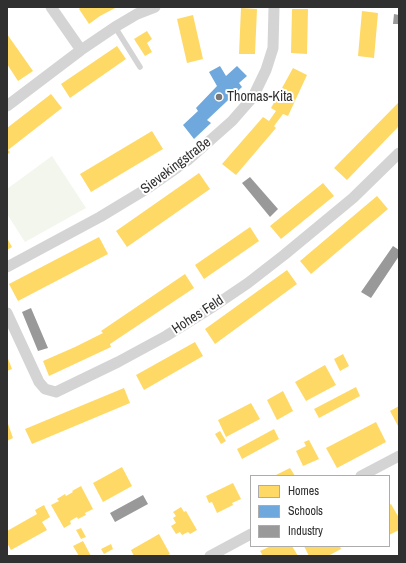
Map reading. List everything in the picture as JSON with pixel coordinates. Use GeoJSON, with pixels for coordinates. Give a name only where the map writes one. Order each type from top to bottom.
{"type":"FeatureCollection","features":[{"type":"Feature","properties":{"kind":"street"},"geometry":{"type":"LineString","coordinates":[[51,7],[80,50]]}},
{"type":"Feature","properties":{"kind":"street"},"geometry":{"type":"LineString","coordinates":[[7,106],[80,50],[137,14],[155,7]]}},
{"type":"Feature","properties":{"kind":"street","name":"Sievekingstraße"},"geometry":{"type":"LineString","coordinates":[[7,267],[100,217],[148,188],[193,155],[232,121],[253,97],[266,70],[273,48],[274,7]]}},
{"type":"Feature","properties":{"kind":"street","name":"Hohes Feld"},"geometry":{"type":"LineString","coordinates":[[7,313],[39,382],[44,390],[56,392],[118,362],[166,336],[248,283],[353,198],[399,153]]}},
{"type":"Feature","properties":{"kind":"street"},"geometry":{"type":"LineString","coordinates":[[363,475],[399,456]]}},
{"type":"Feature","properties":{"kind":"street"},"geometry":{"type":"LineString","coordinates":[[210,556],[250,535]]}},
{"type":"Feature","properties":{"kind":"lane"},"geometry":{"type":"LineString","coordinates":[[115,27],[140,67]]}},
{"type":"Feature","properties":{"kind":"shaded area"},"geometry":{"type":"Polygon","coordinates":[[[52,156],[86,208],[25,242],[7,214],[7,189],[52,156]]]}},
{"type":"Feature","properties":{"kind":"building: Homes"},"geometry":{"type":"Polygon","coordinates":[[[80,7],[117,7],[89,24],[79,9],[80,7]]]}},
{"type":"Feature","properties":{"kind":"building: Homes"},"geometry":{"type":"Polygon","coordinates":[[[241,8],[257,9],[255,54],[239,54],[241,8]]]}},
{"type":"Feature","properties":{"kind":"building: Homes"},"geometry":{"type":"Polygon","coordinates":[[[292,9],[308,9],[307,54],[291,53],[292,9]]]}},
{"type":"Feature","properties":{"kind":"building: Homes"},"geometry":{"type":"Polygon","coordinates":[[[362,11],[378,13],[374,58],[358,56],[362,11]]]}},
{"type":"Feature","properties":{"kind":"building: Homes"},"geometry":{"type":"Polygon","coordinates":[[[193,15],[203,59],[187,63],[177,19],[193,15]]]}},
{"type":"Feature","properties":{"kind":"building: Homes"},"geometry":{"type":"Polygon","coordinates":[[[147,31],[152,39],[147,43],[152,52],[145,56],[134,39],[147,31]]]}},
{"type":"Feature","properties":{"kind":"building: Homes"},"geometry":{"type":"Polygon","coordinates":[[[7,34],[33,71],[18,81],[7,64],[7,34]]]}},
{"type":"Feature","properties":{"kind":"building: Homes"},"geometry":{"type":"Polygon","coordinates":[[[117,46],[126,59],[70,98],[61,84],[117,46]]]}},
{"type":"Feature","properties":{"kind":"building: Homes"},"geometry":{"type":"Polygon","coordinates":[[[293,68],[307,75],[288,116],[283,114],[274,126],[276,128],[236,175],[222,164],[263,117],[269,121],[276,111],[271,108],[293,68]]]}},
{"type":"Feature","properties":{"kind":"building: Homes"},"geometry":{"type":"Polygon","coordinates":[[[51,94],[62,108],[8,150],[10,152],[7,155],[7,128],[51,94]]]}},
{"type":"Feature","properties":{"kind":"building: Homes"},"geometry":{"type":"Polygon","coordinates":[[[399,102],[399,126],[347,180],[334,168],[399,102]]]}},
{"type":"Feature","properties":{"kind":"building: Homes"},"geometry":{"type":"Polygon","coordinates":[[[152,131],[163,149],[91,192],[80,174],[152,131]]]}},
{"type":"Feature","properties":{"kind":"building: Homes"},"geometry":{"type":"Polygon","coordinates":[[[199,173],[210,189],[127,247],[116,231],[199,173]]]}},
{"type":"Feature","properties":{"kind":"building: Homes"},"geometry":{"type":"Polygon","coordinates":[[[323,183],[334,196],[281,239],[270,226],[323,183]]]}},
{"type":"Feature","properties":{"kind":"building: Homes"},"geometry":{"type":"Polygon","coordinates":[[[377,196],[388,209],[311,274],[300,261],[377,196]]]}},
{"type":"Feature","properties":{"kind":"building: Homes"},"geometry":{"type":"Polygon","coordinates":[[[250,227],[259,241],[204,279],[195,265],[250,227]]]}},
{"type":"Feature","properties":{"kind":"building: Homes"},"geometry":{"type":"Polygon","coordinates":[[[99,237],[108,254],[18,301],[9,284],[99,237]]]}},
{"type":"Feature","properties":{"kind":"building: Homes"},"geometry":{"type":"Polygon","coordinates":[[[7,238],[12,247],[7,250],[7,238]]]}},
{"type":"Feature","properties":{"kind":"building: Homes"},"geometry":{"type":"Polygon","coordinates":[[[287,270],[297,284],[215,344],[205,329],[287,270]]]}},
{"type":"Feature","properties":{"kind":"building: Homes"},"geometry":{"type":"Polygon","coordinates":[[[185,274],[194,288],[110,344],[111,347],[49,376],[43,361],[103,333],[101,331],[185,274]]]}},
{"type":"Feature","properties":{"kind":"building: Homes"},"geometry":{"type":"Polygon","coordinates":[[[195,342],[203,356],[144,390],[136,375],[195,342]]]}},
{"type":"Feature","properties":{"kind":"building: Homes"},"geometry":{"type":"Polygon","coordinates":[[[343,354],[349,366],[340,371],[334,359],[343,354]]]}},
{"type":"Feature","properties":{"kind":"building: Homes"},"geometry":{"type":"Polygon","coordinates":[[[7,356],[12,369],[7,371],[7,356]]]}},
{"type":"Feature","properties":{"kind":"building: Homes"},"geometry":{"type":"Polygon","coordinates":[[[325,365],[336,385],[306,401],[295,382],[325,365]]]}},
{"type":"Feature","properties":{"kind":"building: Homes"},"geometry":{"type":"Polygon","coordinates":[[[356,387],[360,396],[319,418],[314,409],[356,387]]]}},
{"type":"Feature","properties":{"kind":"building: Homes"},"geometry":{"type":"Polygon","coordinates":[[[124,388],[130,403],[32,444],[25,429],[124,388]]]}},
{"type":"Feature","properties":{"kind":"building: Homes"},"geometry":{"type":"Polygon","coordinates":[[[283,391],[293,411],[277,420],[267,400],[283,391]]]}},
{"type":"Feature","properties":{"kind":"building: Homes"},"geometry":{"type":"Polygon","coordinates":[[[251,403],[260,419],[226,437],[218,420],[251,403]]]}},
{"type":"Feature","properties":{"kind":"building: Homes"},"geometry":{"type":"Polygon","coordinates":[[[399,406],[399,425],[398,426],[390,411],[399,406]]]}},
{"type":"Feature","properties":{"kind":"building: Homes"},"geometry":{"type":"Polygon","coordinates":[[[7,421],[13,438],[7,441],[7,421]]]}},
{"type":"Feature","properties":{"kind":"building: Homes"},"geometry":{"type":"Polygon","coordinates":[[[376,422],[386,442],[337,468],[326,448],[376,422]]]}},
{"type":"Feature","properties":{"kind":"building: Homes"},"geometry":{"type":"Polygon","coordinates":[[[274,429],[279,439],[242,459],[237,449],[274,429]]]}},
{"type":"Feature","properties":{"kind":"building: Homes"},"geometry":{"type":"Polygon","coordinates":[[[220,431],[226,441],[221,444],[215,434],[220,431]]]}},
{"type":"Feature","properties":{"kind":"building: Homes"},"geometry":{"type":"Polygon","coordinates":[[[309,440],[319,459],[303,466],[296,451],[306,446],[304,442],[309,440]]]}},
{"type":"Feature","properties":{"kind":"building: Homes"},"geometry":{"type":"Polygon","coordinates":[[[122,467],[132,486],[103,502],[93,483],[122,467]]]}},
{"type":"Feature","properties":{"kind":"building: Homes"},"geometry":{"type":"Polygon","coordinates":[[[290,468],[294,475],[276,475],[290,468]]]}},
{"type":"Feature","properties":{"kind":"building: Homes"},"geometry":{"type":"Polygon","coordinates":[[[233,483],[241,499],[217,513],[212,502],[209,503],[206,496],[233,483]]]}},
{"type":"Feature","properties":{"kind":"building: Homes"},"geometry":{"type":"Polygon","coordinates":[[[81,486],[93,509],[85,513],[86,515],[78,519],[77,517],[70,521],[71,524],[64,528],[51,505],[59,501],[57,499],[65,494],[66,496],[81,486]]]}},
{"type":"Feature","properties":{"kind":"building: Homes"},"geometry":{"type":"Polygon","coordinates":[[[390,504],[399,518],[399,530],[390,534],[390,504]]]}},
{"type":"Feature","properties":{"kind":"building: Homes"},"geometry":{"type":"Polygon","coordinates":[[[44,505],[50,517],[42,522],[47,530],[11,550],[7,543],[7,531],[37,514],[35,510],[44,505]]]}},
{"type":"Feature","properties":{"kind":"building: Homes"},"geometry":{"type":"Polygon","coordinates":[[[181,507],[184,512],[186,511],[197,530],[190,534],[188,532],[182,535],[180,532],[176,534],[171,526],[176,523],[173,518],[176,516],[173,512],[181,507]]]}},
{"type":"Feature","properties":{"kind":"building: Homes"},"geometry":{"type":"Polygon","coordinates":[[[81,528],[86,537],[81,539],[76,530],[81,528]]]}},
{"type":"Feature","properties":{"kind":"building: Homes"},"geometry":{"type":"Polygon","coordinates":[[[159,534],[170,554],[166,556],[134,556],[131,550],[159,534]]]}},
{"type":"Feature","properties":{"kind":"building: Homes"},"geometry":{"type":"Polygon","coordinates":[[[83,541],[91,556],[79,556],[73,546],[83,541]]]}},
{"type":"Feature","properties":{"kind":"building: Homes"},"geometry":{"type":"Polygon","coordinates":[[[111,544],[113,549],[104,554],[101,549],[111,544]]]}},
{"type":"Feature","properties":{"kind":"building: Homes"},"geometry":{"type":"Polygon","coordinates":[[[269,547],[293,547],[298,556],[263,556],[260,551],[269,547]]]}},
{"type":"Feature","properties":{"kind":"building: Homes"},"geometry":{"type":"Polygon","coordinates":[[[304,547],[340,547],[341,549],[328,556],[309,556],[304,547]]]}},
{"type":"Feature","properties":{"kind":"building: Schools","name":"Thomas-Kita"},"geometry":{"type":"Polygon","coordinates":[[[220,66],[226,76],[237,66],[247,76],[239,83],[242,87],[207,120],[211,123],[194,139],[183,125],[198,111],[196,108],[217,86],[209,72],[220,66]]]}},
{"type":"Feature","properties":{"kind":"building: Industry"},"geometry":{"type":"Polygon","coordinates":[[[394,14],[399,15],[399,24],[393,24],[394,14]]]}},
{"type":"Feature","properties":{"kind":"building: Industry"},"geometry":{"type":"Polygon","coordinates":[[[250,177],[278,209],[270,217],[242,183],[250,177]]]}},
{"type":"Feature","properties":{"kind":"building: Industry"},"geometry":{"type":"Polygon","coordinates":[[[393,246],[399,250],[399,256],[371,298],[361,292],[393,246]]]}},
{"type":"Feature","properties":{"kind":"building: Industry"},"geometry":{"type":"Polygon","coordinates":[[[31,308],[48,348],[38,351],[22,312],[31,308]]]}},
{"type":"Feature","properties":{"kind":"building: Industry"},"geometry":{"type":"Polygon","coordinates":[[[143,495],[148,504],[115,522],[110,513],[143,495]]]}},
{"type":"Feature","properties":{"kind":"place","name":"Thomas-Kita"},"geometry":{"type":"Point","coordinates":[219,97]}}]}
